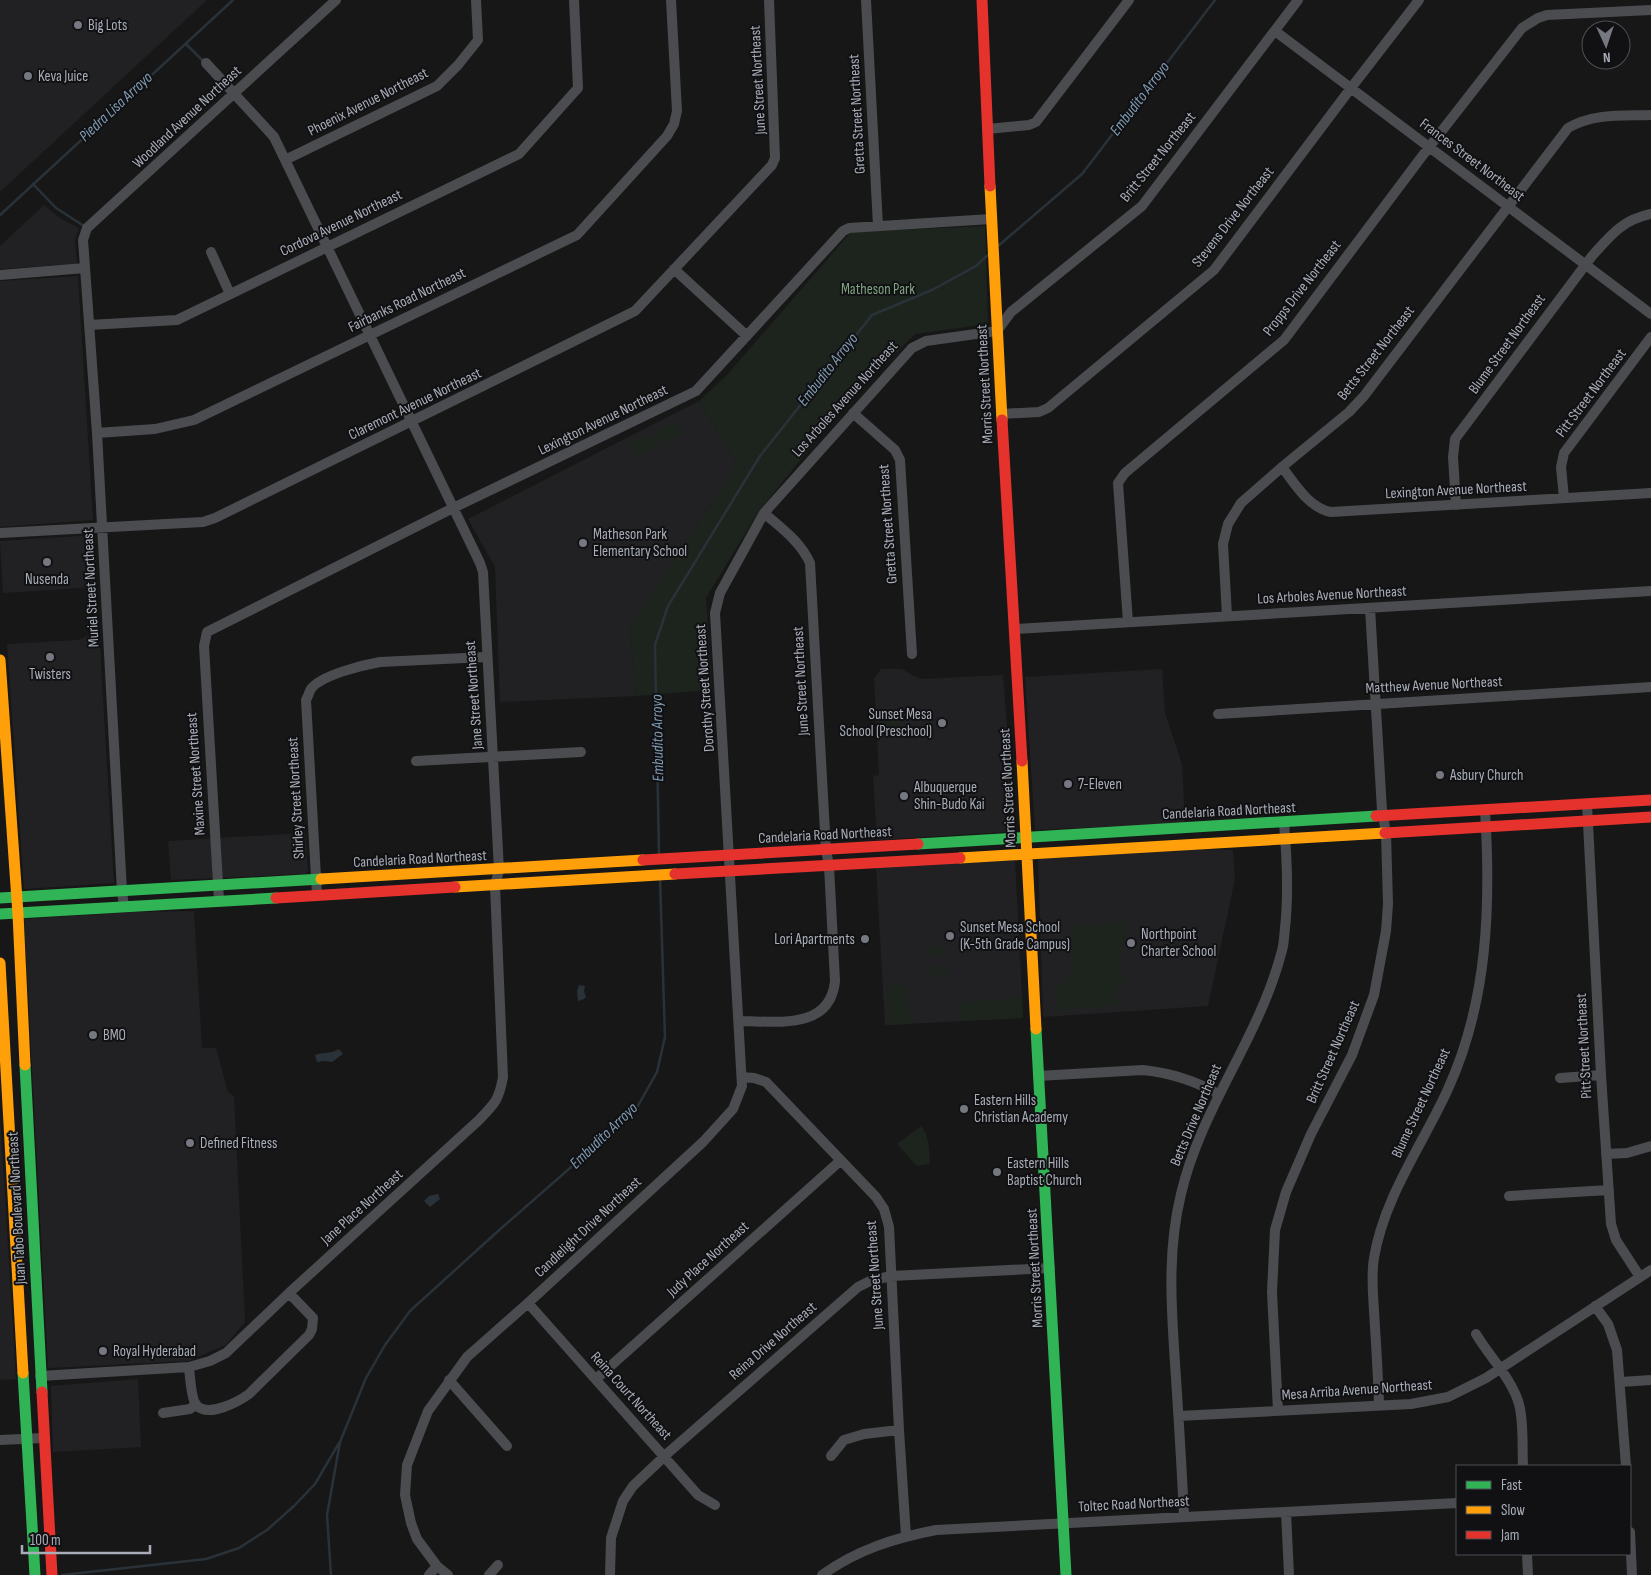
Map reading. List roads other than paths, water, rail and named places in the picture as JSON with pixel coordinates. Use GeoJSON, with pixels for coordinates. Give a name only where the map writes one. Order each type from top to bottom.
{"type":"FeatureCollection","features":[{"type":"Feature","properties":{"kind":"main road","name":"Morris Street Northeast"},"geometry":{"type":"LineString","coordinates":[[982,0],[1001,414],[1015,629],[1066,1575]]}},
{"type":"Feature","properties":{"kind":"main road","name":"Juan Tabo Boulevard Northeast"},"geometry":{"type":"LineString","coordinates":[[0,660],[18,914],[43,1438],[52,1570]]}},
{"type":"Feature","properties":{"kind":"main road","name":"Candelaria Road Northeast"},"geometry":{"type":"LineString","coordinates":[[0,898],[499,870],[1651,800]]}},
{"type":"Feature","properties":{"kind":"main road","name":"Candelaria Road Northeast"},"geometry":{"type":"LineString","coordinates":[[0,914],[1651,817]]}},
{"type":"Feature","properties":{"kind":"main road","name":"Juan Tabo Boulevard Northeast"},"geometry":{"type":"LineString","coordinates":[[0,963],[35,1572]]}},
{"type":"Feature","properties":{"kind":"street","name":"Woodland Avenue Northeast"},"geometry":{"type":"LineString","coordinates":[[85,268],[83,240],[87,228],[336,0]]}},
{"type":"Feature","properties":{"kind":"street","name":"Phoenix Avenue Northeast"},"geometry":{"type":"LineString","coordinates":[[285,160],[437,86],[458,65],[478,40],[476,0]]}},
{"type":"Feature","properties":{"kind":"street","name":"Cordova Avenue Northeast"},"geometry":{"type":"LineString","coordinates":[[89,325],[177,320],[519,154],[578,88],[574,0]]}},
{"type":"Feature","properties":{"kind":"street","name":"Fairbanks Road Northeast"},"geometry":{"type":"LineString","coordinates":[[97,433],[155,429],[194,420],[577,235],[667,136],[674,124],[677,111],[671,0]]}},
{"type":"Feature","properties":{"kind":"street","name":"June Street Northeast"},"geometry":{"type":"LineString","coordinates":[[769,0],[775,158]]}},
{"type":"Feature","properties":{"kind":"street","name":"Gretta Street Northeast"},"geometry":{"type":"LineString","coordinates":[[866,0],[878,226]]}},
{"type":"Feature","properties":{"kind":"street"},"geometry":{"type":"LineString","coordinates":[[988,128],[1029,125],[1036,122],[1129,0]]}},
{"type":"Feature","properties":{"kind":"street","name":"Britt Street Northeast"},"geometry":{"type":"LineString","coordinates":[[997,331],[1011,312],[1142,206],[1298,0]]}},
{"type":"Feature","properties":{"kind":"street","name":"Stevens Drive Northeast"},"geometry":{"type":"LineString","coordinates":[[1001,414],[1039,412],[1048,408],[1214,270],[1419,0]]}},
{"type":"Feature","properties":{"kind":"street","name":"Propps Drive Northeast"},"geometry":{"type":"LineString","coordinates":[[1128,622],[1118,483],[1125,473],[1284,340],[1429,147],[1522,28],[1529,22],[1547,15],[1651,10]]}},
{"type":"Feature","properties":{"kind":"street","name":"Frances Street Northeast"},"geometry":{"type":"LineString","coordinates":[[1275,31],[1651,314]]}},
{"type":"Feature","properties":{"kind":"street","name":"Jane Street Northeast"},"geometry":{"type":"LineString","coordinates":[[206,64],[274,137],[454,507],[483,572],[486,657],[499,870],[495,886]]}},
{"type":"Feature","properties":{"kind":"street","name":"Betts Street Northeast"},"geometry":{"type":"LineString","coordinates":[[1228,616],[1223,544],[1228,524],[1241,503],[1349,412],[1364,396],[1568,128],[1580,121],[1591,118],[1651,115]]}},
{"type":"Feature","properties":{"kind":"street","name":"Claremont Avenue Northeast"},"geometry":{"type":"LineString","coordinates":[[0,533],[203,522],[215,518],[635,311],[772,165],[775,158]]}},
{"type":"Feature","properties":{"kind":"street","name":"Blume Street Northeast"},"geometry":{"type":"LineString","coordinates":[[1456,505],[1452,457],[1455,439],[1585,264],[1616,229],[1630,220],[1651,214]]}},
{"type":"Feature","properties":{"kind":"street","name":"Lexington Avenue Northeast"},"geometry":{"type":"LineString","coordinates":[[204,646],[207,632],[454,507],[696,391],[843,231],[849,228],[991,219]]}},
{"type":"Feature","properties":{"kind":"street"},"geometry":{"type":"LineString","coordinates":[[211,252],[230,294]]}},
{"type":"Feature","properties":{"kind":"street"},"geometry":{"type":"LineString","coordinates":[[0,276],[85,268]]}},
{"type":"Feature","properties":{"kind":"street","name":"Muriel Street Northeast"},"geometry":{"type":"LineString","coordinates":[[85,268],[97,433],[124,906]]}},
{"type":"Feature","properties":{"kind":"street"},"geometry":{"type":"LineString","coordinates":[[674,269],[747,336]]}},
{"type":"Feature","properties":{"kind":"street","name":"Los Arboles Avenue Northeast"},"geometry":{"type":"LineString","coordinates":[[764,513],[912,348],[926,341],[997,331]]}},
{"type":"Feature","properties":{"kind":"street","name":"Pitt Street Northeast"},"geometry":{"type":"LineString","coordinates":[[1564,498],[1561,467],[1564,453],[1651,337]]}},
{"type":"Feature","properties":{"kind":"street","name":"Gretta Street Northeast"},"geometry":{"type":"LineString","coordinates":[[853,412],[895,450],[900,460],[912,654]]}},
{"type":"Feature","properties":{"kind":"street","name":"Lexington Avenue Northeast"},"geometry":{"type":"LineString","coordinates":[[1282,467],[1314,506],[1331,512],[1651,493]]}},
{"type":"Feature","properties":{"kind":"street","name":"June Street Northeast"},"geometry":{"type":"LineString","coordinates":[[739,1021],[807,1018],[817,1014],[825,1008],[831,999],[836,981],[829,866],[826,850],[810,563],[805,551],[796,541],[764,513]]}},
{"type":"Feature","properties":{"kind":"street","name":"Dorothy Street Northeast"},"geometry":{"type":"LineString","coordinates":[[731,872],[715,613],[720,593],[764,513]]}},
{"type":"Feature","properties":{"kind":"street","name":"Los Arboles Avenue Northeast"},"geometry":{"type":"LineString","coordinates":[[1015,629],[1651,591]]}},
{"type":"Feature","properties":{"kind":"street","name":"Britt Street Northeast"},"geometry":{"type":"LineString","coordinates":[[1278,1411],[1272,1292],[1275,1230],[1286,1192],[1311,1134],[1352,1055],[1374,995],[1386,931],[1388,876],[1386,833],[1383,817],[1370,608]]}},
{"type":"Feature","properties":{"kind":"street","name":"Maxine Street Northeast"},"geometry":{"type":"LineString","coordinates":[[204,646],[219,900]]}},
{"type":"Feature","properties":{"kind":"street","name":"Shirley Street Northeast"},"geometry":{"type":"LineString","coordinates":[[317,895],[306,700],[311,689],[323,680],[362,665],[380,662],[486,657]]}},
{"type":"Feature","properties":{"kind":"street","name":"Matthew Avenue Northeast"},"geometry":{"type":"LineString","coordinates":[[1218,714],[1651,687]]}},
{"type":"Feature","properties":{"kind":"street"},"geometry":{"type":"LineString","coordinates":[[416,761],[581,752]]}},
{"type":"Feature","properties":{"kind":"street","name":"Pitt Street Northeast"},"geometry":{"type":"LineString","coordinates":[[1586,804],[1612,1233],[1640,1277]]}},
{"type":"Feature","properties":{"kind":"street","name":"Blume Street Northeast"},"geometry":{"type":"LineString","coordinates":[[1379,1405],[1373,1259],[1384,1219],[1411,1160],[1452,1080],[1473,1017],[1480,986],[1486,940],[1488,895],[1485,810]]}},
{"type":"Feature","properties":{"kind":"street","name":"Betts Drive Northeast"},"geometry":{"type":"LineString","coordinates":[[1184,1517],[1171,1306],[1173,1238],[1183,1183],[1201,1133],[1218,1094],[1253,1028],[1274,980],[1282,952],[1288,890],[1284,822]]}},
{"type":"Feature","properties":{"kind":"street","name":"Candlelight Drive Northeast"},"geometry":{"type":"LineString","coordinates":[[448,1575],[437,1566],[417,1539],[411,1523],[405,1495],[407,1465],[428,1411],[467,1356],[528,1303],[703,1142],[733,1109],[740,1095],[743,1077],[731,872]]}},
{"type":"Feature","properties":{"kind":"street","name":"Jane Place Northeast"},"geometry":{"type":"LineString","coordinates":[[40,1376],[189,1367],[210,1362],[226,1353],[493,1106],[500,1094],[503,1077],[495,886]]}},
{"type":"Feature","properties":{"kind":"street"},"geometry":{"type":"LineString","coordinates":[[1038,1076],[1143,1070],[1188,1079],[1218,1094]]}},
{"type":"Feature","properties":{"kind":"street"},"geometry":{"type":"LineString","coordinates":[[1560,1078],[1601,1075]]}},
{"type":"Feature","properties":{"kind":"street","name":"June Street Northeast"},"geometry":{"type":"LineString","coordinates":[[743,1077],[766,1082],[876,1197],[884,1209],[889,1227],[906,1536]]}},
{"type":"Feature","properties":{"kind":"street"},"geometry":{"type":"LineString","coordinates":[[1606,1154],[1627,1153],[1651,1146]]}},
{"type":"Feature","properties":{"kind":"street","name":"Judy Place Northeast"},"geometry":{"type":"LineString","coordinates":[[596,1379],[840,1161]]}},
{"type":"Feature","properties":{"kind":"street"},"geometry":{"type":"LineString","coordinates":[[1509,1196],[1609,1190]]}},
{"type":"Feature","properties":{"kind":"street","name":"Reina Drive Northeast"},"geometry":{"type":"LineString","coordinates":[[610,1575],[611,1538],[624,1501],[633,1486],[664,1456],[858,1287],[872,1280],[892,1276],[1050,1268]]}},
{"type":"Feature","properties":{"kind":"street","name":"Mesa Arriba Avenue Northeast"},"geometry":{"type":"LineString","coordinates":[[1179,1416],[1411,1404],[1448,1397],[1500,1369],[1651,1270]]}},
{"type":"Feature","properties":{"kind":"street"},"geometry":{"type":"LineString","coordinates":[[189,1367],[196,1404],[204,1410],[215,1410],[242,1399],[258,1387],[310,1335],[313,1318],[289,1293]]}},
{"type":"Feature","properties":{"kind":"street","name":"Reina Court Northeast"},"geometry":{"type":"LineString","coordinates":[[528,1303],[698,1495],[715,1505]]}},
{"type":"Feature","properties":{"kind":"street"},"geometry":{"type":"LineString","coordinates":[[1596,1306],[1608,1324],[1617,1350],[1621,1382],[1626,1465]]}},
{"type":"Feature","properties":{"kind":"street"},"geometry":{"type":"LineString","coordinates":[[1476,1334],[1500,1369],[1519,1403],[1523,1465]]}},
{"type":"Feature","properties":{"kind":"street"},"geometry":{"type":"LineString","coordinates":[[450,1380],[507,1446]]}},
{"type":"Feature","properties":{"kind":"street"},"geometry":{"type":"LineString","coordinates":[[1621,1382],[1651,1380]]}},
{"type":"Feature","properties":{"kind":"street"},"geometry":{"type":"LineString","coordinates":[[163,1414],[190,1409],[196,1404]]}},
{"type":"Feature","properties":{"kind":"street"},"geometry":{"type":"LineString","coordinates":[[831,1456],[844,1440],[864,1434],[899,1430]]}},
{"type":"Feature","properties":{"kind":"street"},"geometry":{"type":"LineString","coordinates":[[0,1440],[43,1438]]}},
{"type":"Feature","properties":{"kind":"street","name":"Toltec Road Northeast"},"geometry":{"type":"LineString","coordinates":[[822,1575],[876,1545],[936,1530],[1456,1502]]}},
{"type":"Feature","properties":{"kind":"street"},"geometry":{"type":"LineString","coordinates":[[1286,1512],[1289,1575]]}},
{"type":"Feature","properties":{"kind":"street"},"geometry":{"type":"LineString","coordinates":[[1631,1554],[1632,1575]]}},
{"type":"Feature","properties":{"kind":"street"},"geometry":{"type":"LineString","coordinates":[[1527,1555],[1528,1575]]}},
{"type":"Feature","properties":{"kind":"street"},"geometry":{"type":"LineString","coordinates":[[489,1575],[498,1565]]}},
{"type":"Feature","properties":{"kind":"street"},"geometry":{"type":"LineString","coordinates":[[429,1575],[437,1566]]}},
{"type":"Feature","properties":{"kind":"waterway","name":"Piedra Lisa Arroyo"},"geometry":{"type":"LineString","coordinates":[[0,215],[233,0]]}},
{"type":"Feature","properties":{"kind":"waterway","name":"Embudito Arroyo"},"geometry":{"type":"LineString","coordinates":[[998,246],[1082,174],[1215,0]]}},
{"type":"Feature","properties":{"kind":"waterway"},"geometry":{"type":"LineString","coordinates":[[186,44],[204,62]]}},
{"type":"Feature","properties":{"kind":"waterway"},"geometry":{"type":"LineString","coordinates":[[33,184],[56,208],[84,226]]}},
{"type":"Feature","properties":{"kind":"waterway","name":"Embudito Arroyo"},"geometry":{"type":"LineString","coordinates":[[659,853],[655,645],[668,606],[760,456],[872,315],[932,290],[976,266],[988,255]]}},
{"type":"Feature","properties":{"kind":"waterway","name":"Embudito Arroyo"},"geometry":{"type":"LineString","coordinates":[[331,1575],[327,1515],[340,1442],[366,1378],[385,1345],[410,1311],[635,1111],[657,1072],[665,1037],[660,879]]}},
{"type":"Feature","properties":{"kind":"waterway"},"geometry":{"type":"LineString","coordinates":[[62,1575],[206,1559],[239,1548],[267,1530],[315,1484],[339,1443]]}},
{"type":"Feature","properties":{"kind":"place","name":"Big Lots"},"geometry":{"type":"Point","coordinates":[78,25]}},
{"type":"Feature","properties":{"kind":"place","name":"Keva Juice"},"geometry":{"type":"Point","coordinates":[28,76]}},
{"type":"Feature","properties":{"kind":"place","name":"Matheson Park Elementary School"},"geometry":{"type":"Point","coordinates":[583,543]}},
{"type":"Feature","properties":{"kind":"place","name":"Nusenda"},"geometry":{"type":"Point","coordinates":[47,562]}},
{"type":"Feature","properties":{"kind":"place","name":"Twisters"},"geometry":{"type":"Point","coordinates":[50,657]}},
{"type":"Feature","properties":{"kind":"place","name":"Sunset Mesa School (Preschool)"},"geometry":{"type":"Point","coordinates":[942,723]}},
{"type":"Feature","properties":{"kind":"place","name":"Asbury Church"},"geometry":{"type":"Point","coordinates":[1440,775]}},
{"type":"Feature","properties":{"kind":"place","name":"7-Eleven"},"geometry":{"type":"Point","coordinates":[1068,784]}},
{"type":"Feature","properties":{"kind":"place","name":"Albuquerque Shin-Budo Kai"},"geometry":{"type":"Point","coordinates":[904,796]}},
{"type":"Feature","properties":{"kind":"place","name":"Sunset Mesa School (K-5th Grade Campus)"},"geometry":{"type":"Point","coordinates":[950,936]}},
{"type":"Feature","properties":{"kind":"place","name":"Lori Apartments"},"geometry":{"type":"Point","coordinates":[865,939]}},
{"type":"Feature","properties":{"kind":"place","name":"Northpoint Charter School"},"geometry":{"type":"Point","coordinates":[1131,943]}},
{"type":"Feature","properties":{"kind":"place","name":"BMO"},"geometry":{"type":"Point","coordinates":[93,1035]}},
{"type":"Feature","properties":{"kind":"place","name":"Eastern Hills Christian Academy"},"geometry":{"type":"Point","coordinates":[964,1109]}},
{"type":"Feature","properties":{"kind":"place","name":"Defined Fitness"},"geometry":{"type":"Point","coordinates":[190,1143]}},
{"type":"Feature","properties":{"kind":"place","name":"Eastern Hills Baptist Church"},"geometry":{"type":"Point","coordinates":[997,1172]}},
{"type":"Feature","properties":{"kind":"place","name":"Royal Hyderabad"},"geometry":{"type":"Point","coordinates":[103,1351]}},
{"type":"Feature","properties":{"kind":"park label","name":"Matheson Park"},"geometry":{"type":"Point","coordinates":[878,289]}}]}
